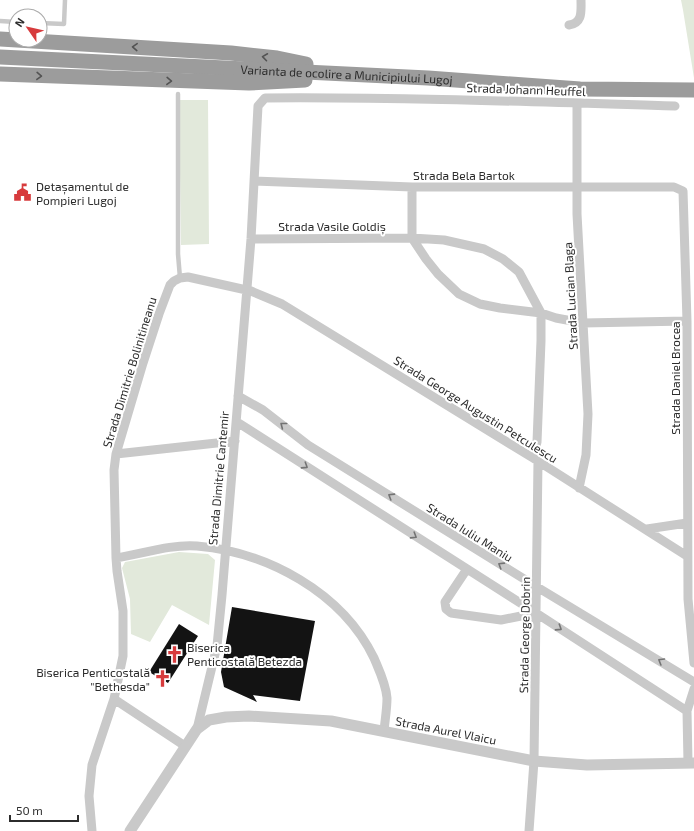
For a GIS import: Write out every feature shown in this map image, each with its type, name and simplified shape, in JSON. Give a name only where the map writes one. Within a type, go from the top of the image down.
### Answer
[{"type":"highway","points":[[0,39],[231,53],[277,58],[304,64],[392,72],[428,78]]},
{"type":"highway","name":"Varianta de ocolire a Municipiului Lugoj","points":[[0,57],[428,78],[580,89],[694,90]]},
{"type":"highway","points":[[0,74],[249,84],[309,80],[390,81],[428,78]]},
{"type":"street","points":[[569,24],[576,23],[579,20],[581,0]]},
{"type":"street","name":"Strada Johann Heuffel","points":[[258,106],[265,98],[408,98],[675,106]]},
{"type":"street","name":"Strada Lucian Blaga","points":[[577,103],[577,186],[588,414],[586,455],[580,488]]},
{"type":"street","name":"Strada Dimitrie Cantemir","points":[[130,831],[197,729],[217,646],[237,422],[251,239],[258,106]]},
{"type":"street","name":"Strada Bela Bartok","points":[[254,181],[412,187],[674,186]]},
{"type":"street","name":"Strada Daniel Brocea","points":[[674,186],[682,191],[690,316],[687,556],[691,575],[688,598],[694,663]]},
{"type":"street","points":[[412,187],[412,238],[438,274],[459,294],[480,304],[541,313],[556,318],[583,323],[690,316]]},
{"type":"street","name":"Strada Vasile Goldiș","points":[[251,239],[412,238],[444,240],[484,249],[503,259],[519,272],[541,313],[536,459]]},
{"type":"street","points":[[180,278],[188,277],[247,290]]},
{"type":"street","name":"Strada Dimitrie Bolinitineanu","points":[[92,831],[89,796],[92,765],[114,700],[123,656],[123,611],[116,572],[114,470],[116,454],[159,314],[170,285],[180,278]]},
{"type":"street","name":"Strada George Augustin Petculescu","points":[[247,290],[282,304],[536,459],[687,556]]},
{"type":"street","name":"Strada Iuliu Maniu","points":[[238,396],[264,410],[308,445],[536,587],[694,682]]},
{"type":"street","points":[[237,422],[687,711]]},
{"type":"street","points":[[116,454],[235,441]]},
{"type":"street","name":"Strada George Dobrin","points":[[529,831],[534,761],[536,459]]},
{"type":"street","points":[[646,529],[687,523]]},
{"type":"street","points":[[116,558],[177,546],[197,546],[225,550],[250,556],[278,568],[311,587],[334,606],[355,627],[369,648],[380,671],[387,697],[384,731]]},
{"type":"street","points":[[467,569],[445,602],[446,609],[451,613],[501,620],[536,613]]},
{"type":"street","points":[[691,763],[687,711],[694,689]]},
{"type":"street","points":[[114,700],[185,746]]},
{"type":"street","name":"Strada Aurel Vlaicu","points":[[197,729],[209,720],[226,717],[249,716],[332,721],[534,761],[587,765],[691,763]]},
{"type":"lane","points":[[48,23],[64,24],[65,0]]},
{"type":"lane","points":[[178,94],[178,254],[180,278]]},
{"type":"shaded area","points":[[681,0],[694,0],[694,78],[683,10]]},
{"type":"shaded area","points":[[179,100],[208,100],[209,244],[181,245]]},
{"type":"shaded area","points":[[179,552],[208,554],[215,560],[209,625],[172,605],[150,642],[131,634],[130,599],[122,568],[125,562]]},
{"type":"building","points":[[232,607],[315,621],[300,701],[253,695],[257,702],[224,687],[221,672]]},
{"type":"building","name":"Biserica Penticostală Betezda","points":[[179,624],[198,636],[168,683],[149,672]]},
{"type":"place","name":"Detașamentul de Pompieri Lugoj","points":[[23,193]]},
{"type":"place","name":"Biserica Penticostală Betezda","points":[[174,654]]},
{"type":"place","name":"Biserica Penticostală \"Bethesda\"","points":[[163,679]]}]
